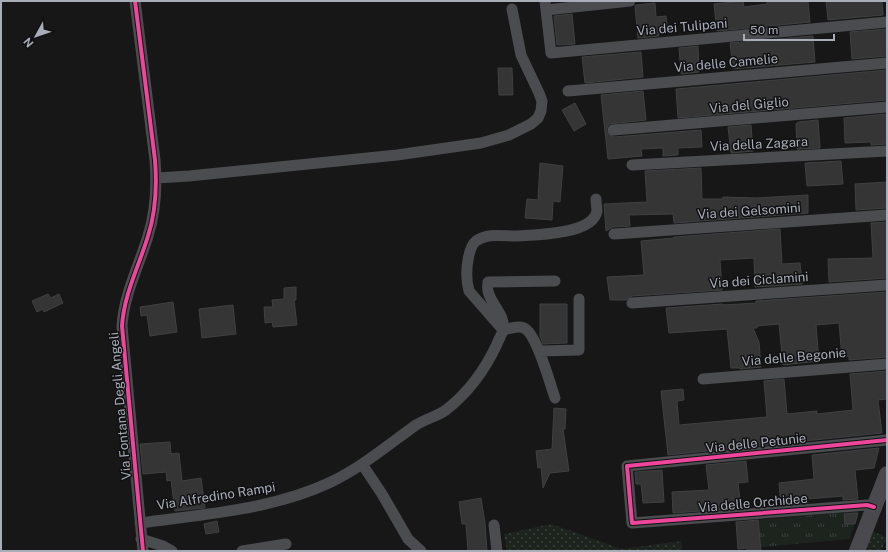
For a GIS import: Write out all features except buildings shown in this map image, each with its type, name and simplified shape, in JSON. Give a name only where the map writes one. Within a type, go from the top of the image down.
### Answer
[{"type":"main road","points":[[857,551],[880,499],[887,474]]},
{"type":"street","name":"Via Fontana Degli Angeli","points":[[134,1],[155,160],[156,178],[154,212],[148,235],[127,295],[123,321],[143,551]]},
{"type":"street","points":[[546,5],[630,1]]},
{"type":"street","name":"Via dei Tulipani","points":[[546,5],[551,53],[887,22]]},
{"type":"street","points":[[156,178],[397,155],[481,143],[509,136],[531,124],[538,118],[541,111],[542,101],[521,55],[512,9]]},
{"type":"street","name":"Via delle Camelie","points":[[568,91],[887,63]]},
{"type":"street","name":"Via del Giglio","points":[[613,130],[887,107]]},
{"type":"street","name":"Via della Zagara","points":[[632,166],[887,151]]},
{"type":"street","points":[[503,330],[469,291],[466,283],[469,255],[474,243],[483,237],[543,235],[582,227],[591,221],[597,212],[596,199]]},
{"type":"street","name":"Via dei Gelsomini","points":[[614,234],[887,215]]},
{"type":"street","points":[[503,330],[503,321],[488,291],[488,282],[555,281]]},
{"type":"street","name":"Via dei Ciclamini","points":[[632,303],[887,285]]},
{"type":"street","points":[[539,351],[579,350],[579,299]]},
{"type":"street","points":[[503,330],[519,326],[524,328],[530,334],[539,351],[555,398]]},
{"type":"street","name":"Via Alfredino Rampi","points":[[140,523],[232,511],[274,502],[313,490],[331,482],[362,464],[418,424],[434,418],[462,396],[480,375],[491,357],[503,330]]},
{"type":"street","name":"Via delle Begonie","points":[[703,379],[887,364]]},
{"type":"street","name":"Via delle Petunie","points":[[632,523],[627,466],[887,440]]},
{"type":"street","points":[[362,464],[382,494],[408,539],[421,551]]},
{"type":"street","name":"Via delle Orchidee","points":[[632,523],[867,505],[880,499]]},
{"type":"street","points":[[494,525],[497,551]]},
{"type":"street","points":[[141,539],[163,546],[172,551]]},
{"type":"street","points":[[242,551],[286,544]]},
{"type":"green space","points":[[858,511],[850,539],[761,547],[758,520]]},
{"type":"green space","points":[[551,524],[622,549],[681,541],[682,551],[507,551],[504,534]]},
{"type":"green space","points":[[871,530],[887,538],[881,551],[865,551]]},
{"type":"cycle path","points":[[135,1],[155,160],[156,179],[151,227],[129,291],[123,314],[122,326],[143,551]]},
{"type":"cycle path","points":[[874,507],[867,505],[632,523],[627,466],[887,440]]}]
